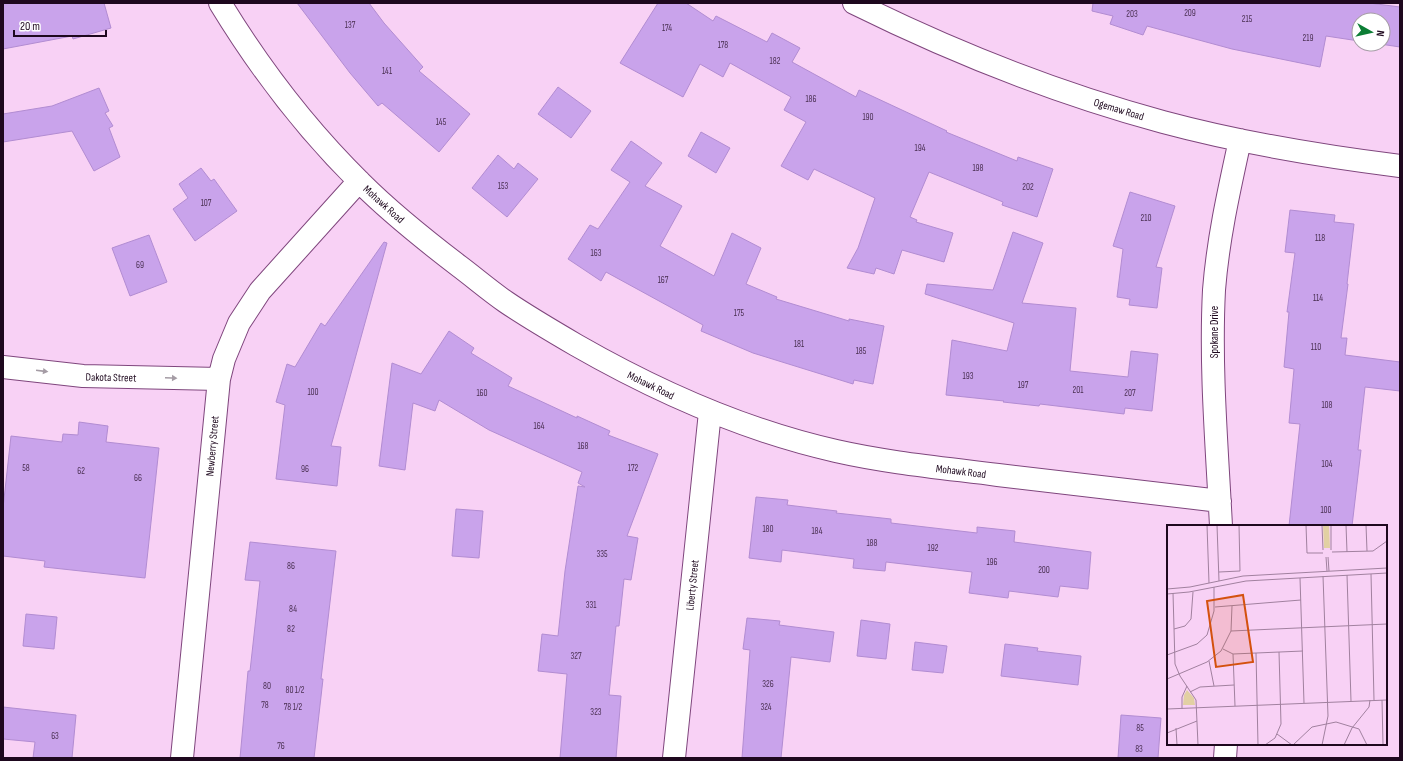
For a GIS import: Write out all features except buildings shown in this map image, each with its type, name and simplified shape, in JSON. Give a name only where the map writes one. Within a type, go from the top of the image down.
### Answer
[{"type":"street","name":"Mohawk Road","points":[[220,3],[257,59],[285,97],[359,182],[433,246],[506,302],[605,361],[674,396],[710,412],[780,436],[863,457],[933,467],[1220,501]]},
{"type":"street","name":"Ogemaw Road","points":[[854,3],[952,49],[1045,85],[1163,122],[1240,140],[1340,158],[1400,166]]},
{"type":"street","name":"Spokane Drive","points":[[1221,525],[1214,377],[1214,289],[1224,215],[1240,140]]},
{"type":"street","name":"Newberry Street","points":[[182,758],[218,379],[224,359],[239,324],[260,291],[359,182]]},
{"type":"street","name":"Dakota Street","points":[[3,367],[83,376],[218,379]]},
{"type":"street","name":"Liberty Street","points":[[674,758],[710,412]]},
{"type":"street","points":[[1225,758],[1226,745]]}]
